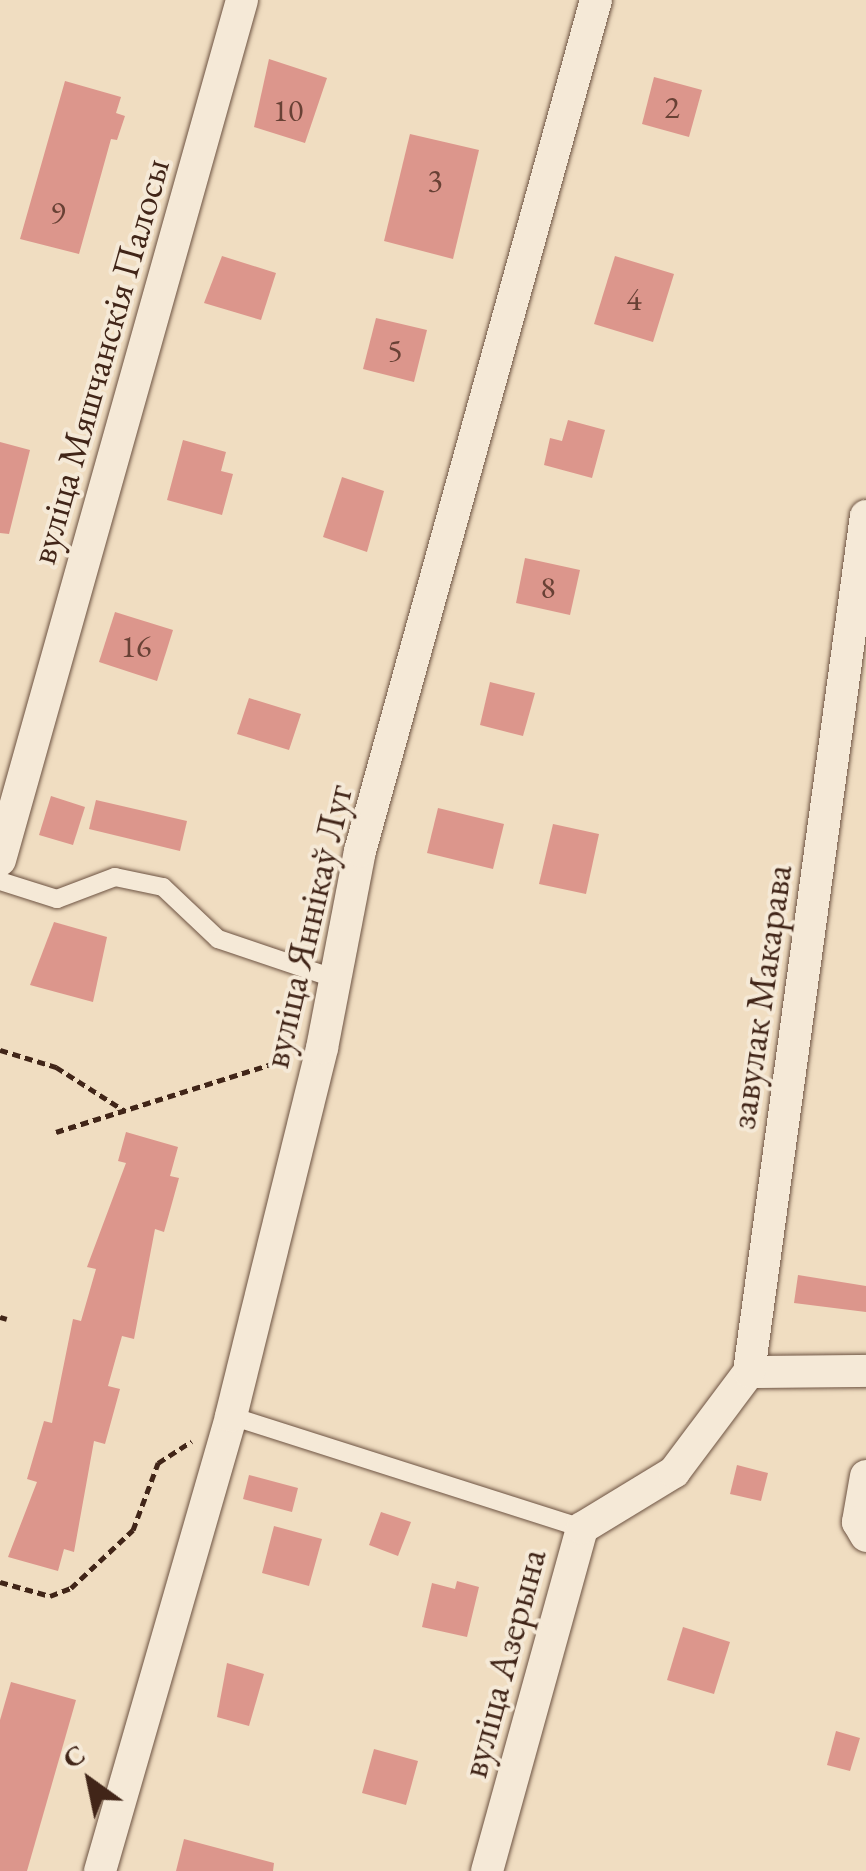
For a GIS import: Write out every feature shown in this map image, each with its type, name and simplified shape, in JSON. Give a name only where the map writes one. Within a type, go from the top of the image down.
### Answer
[{"type":"street","name":"вуліца Мяшчанскія Палосы","points":[[0,860],[242,0]]},
{"type":"street","name":"вуліца Яннікаў Луг","points":[[100,1871],[230,1416],[322,1048],[360,851],[596,0]]},
{"type":"street","name":"завулак Макарава","points":[[748,1372],[866,516]]},
{"type":"street","points":[[748,1372],[866,1370]]},
{"type":"street","name":"вуліца Азерына","points":[[487,1871],[582,1528],[674,1472],[748,1372]]},
{"type":"street","points":[[866,1476],[858,1522],[866,1536]]},
{"type":"lane","points":[[0,881],[56,899],[115,877],[163,888],[218,939],[336,979]]},
{"type":"lane","points":[[230,1416],[582,1528]]},
{"type":"path","points":[[56,1132],[322,1048]]},
{"type":"path","points":[[0,1050],[56,1067],[125,1111]]},
{"type":"path","points":[[0,1582],[50,1596],[71,1588],[133,1530],[158,1463],[230,1416]]},
{"type":"building","points":[[269,59],[327,78],[305,143],[254,127]]},
{"type":"building","points":[[654,77],[702,90],[689,137],[642,124]]},
{"type":"building","points":[[65,81],[121,97],[116,113],[125,116],[117,140],[111,139],[79,254],[20,239]]},
{"type":"building","points":[[410,134],[479,150],[453,259],[384,241]]},
{"type":"building","points":[[222,256],[276,273],[261,320],[204,303]]},
{"type":"building","points":[[615,256],[674,274],[653,342],[594,324]]},
{"type":"building","points":[[376,318],[427,330],[414,382],[363,369]]},
{"type":"building","points":[[568,420],[605,430],[592,478],[544,465],[550,438],[562,441]]},
{"type":"building","points":[[183,440],[226,452],[221,471],[233,474],[222,515],[167,500]]},
{"type":"building","points":[[0,442],[30,450],[9,534],[0,533]]},
{"type":"building","points":[[342,477],[384,491],[367,552],[323,537]]},
{"type":"building","points":[[525,558],[580,570],[570,615],[516,603]]},
{"type":"building","points":[[115,612],[173,630],[157,681],[99,662]]},
{"type":"building","points":[[490,682],[535,693],[523,736],[480,725]]},
{"type":"building","points":[[249,698],[301,714],[289,750],[237,734]]},
{"type":"building","points":[[51,796],[85,807],[73,845],[39,835]]},
{"type":"building","points":[[96,800],[187,821],[180,851],[89,829]]},
{"type":"building","points":[[438,808],[504,824],[493,869],[427,853]]},
{"type":"building","points":[[553,824],[599,834],[586,894],[539,884]]},
{"type":"building","points":[[54,922],[107,937],[93,1002],[30,985]]},
{"type":"building","points":[[126,1132],[178,1147],[170,1176],[179,1178],[164,1232],[155,1229],[134,1339],[122,1336],[108,1386],[120,1389],[105,1444],[94,1441],[74,1552],[64,1549],[58,1571],[8,1557],[37,1482],[27,1479],[44,1421],[52,1423],[73,1319],[81,1321],[96,1269],[87,1267],[126,1163],[118,1161]]},
{"type":"building","points":[[798,1275],[866,1286],[866,1312],[794,1303]]},
{"type":"building","points":[[737,1465],[768,1473],[761,1501],[730,1494]]},
{"type":"building","points":[[249,1475],[298,1488],[292,1512],[243,1499]]},
{"type":"building","points":[[381,1512],[411,1522],[398,1556],[369,1545]]},
{"type":"building","points":[[274,1526],[322,1539],[309,1586],[262,1573]]},
{"type":"building","points":[[457,1581],[479,1587],[467,1637],[422,1627],[432,1583],[455,1589]]},
{"type":"building","points":[[683,1627],[730,1642],[714,1694],[667,1680]]},
{"type":"building","points":[[227,1663],[264,1674],[249,1726],[217,1717]]},
{"type":"building","points":[[11,1682],[76,1700],[27,1871],[0,1871],[0,1720]]},
{"type":"building","points":[[836,1731],[860,1738],[850,1771],[827,1765]]},
{"type":"building","points":[[374,1749],[418,1761],[406,1805],[362,1793]]},
{"type":"building","points":[[184,1839],[274,1863],[273,1871],[176,1871]]}]
